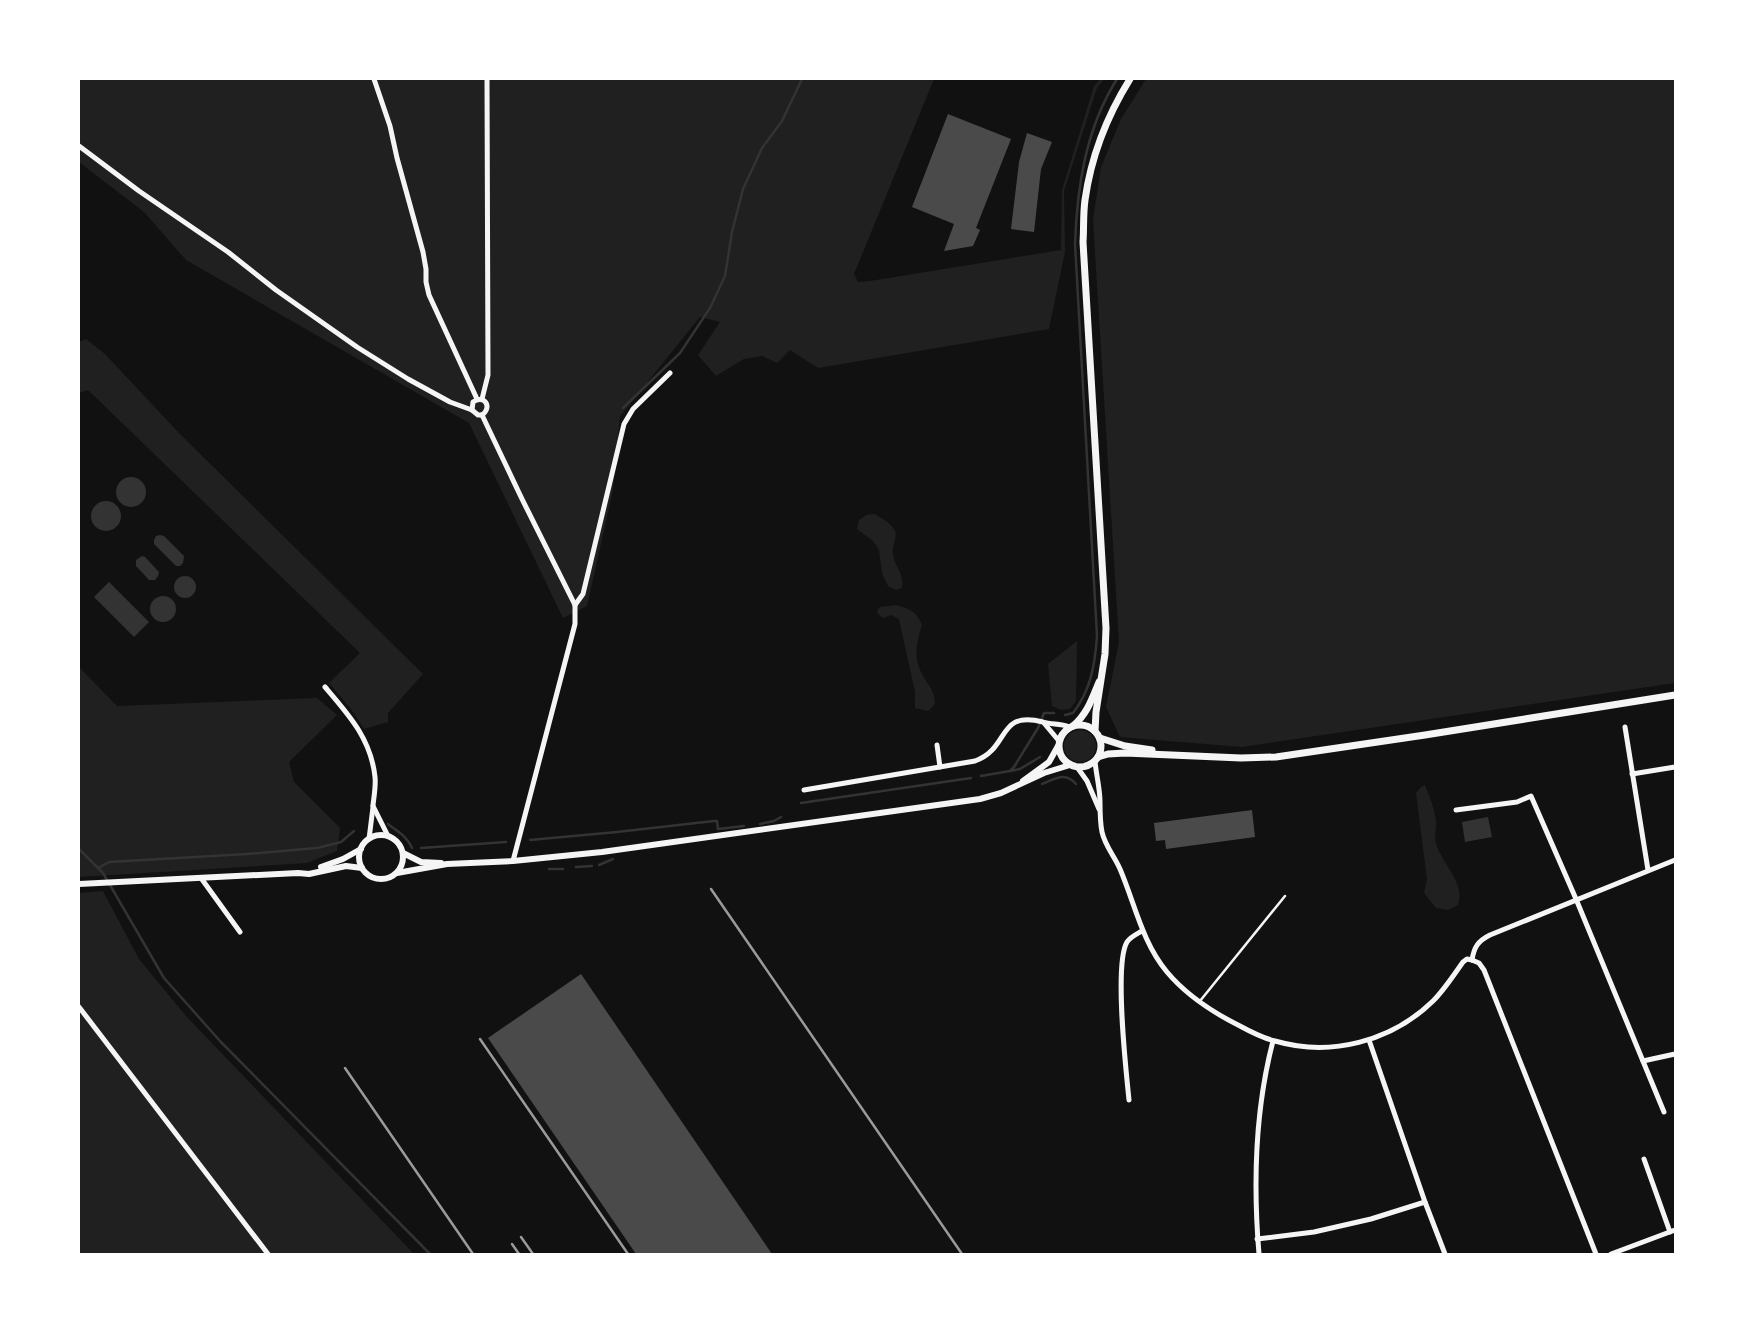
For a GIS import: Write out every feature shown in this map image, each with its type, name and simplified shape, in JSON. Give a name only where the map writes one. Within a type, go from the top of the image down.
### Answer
[{"type":"main road","points":[[1095,731],[1106,628],[1084,252],[1084,210],[1091,168],[1104,130],[1130,79]]},
{"type":"main road","points":[[1103,670],[1090,705],[1082,718],[1063,733],[1058,744],[1063,759],[1074,766],[1087,766],[1097,759],[1118,754],[1241,758],[1276,757],[1675,695]]},
{"type":"main road","points":[[1071,726],[1085,725],[1095,731],[1100,738],[1101,748],[1097,759]]},
{"type":"main road","points":[[1100,738],[1125,746],[1187,755]]},
{"type":"street","points":[[374,79],[390,126],[423,252],[429,295],[480,399],[486,402],[488,407],[482,415]]},
{"type":"street","points":[[472,410],[472,406],[480,399],[488,375],[487,79]]},
{"type":"street","points":[[79,146],[139,191],[228,252],[276,290],[357,348],[450,402],[482,415],[575,605],[575,624],[513,861]]},
{"type":"street","points":[[575,605],[583,594],[624,424],[633,409],[670,373]]},
{"type":"street","points":[[325,687],[356,724],[366,741],[376,779],[373,805]]},
{"type":"street","points":[[804,790],[974,761],[988,755],[999,742],[1007,728],[1017,720],[1034,719],[1044,723],[1071,726]]},
{"type":"street","points":[[1018,785],[1049,762],[1058,744],[1044,723]]},
{"type":"street","points":[[1625,727],[1648,870]]},
{"type":"street","points":[[937,745],[940,767]]},
{"type":"street","points":[[1097,759],[1096,774],[1102,834],[1118,863],[1131,895],[1142,932],[1152,951],[1167,972],[1186,992],[1232,1022],[1273,1041],[1294,1046],[1320,1048],[1369,1040],[1393,1030],[1420,1012],[1438,995],[1467,959],[1480,963],[1596,1254]]},
{"type":"street","points":[[403,853],[421,862],[447,864],[513,861],[670,843],[980,799],[1001,793],[1044,773],[1074,766],[1087,780],[1094,801],[1099,809]]},
{"type":"street","points":[[1632,774],[1675,767]]},
{"type":"street","points":[[1456,810],[1517,802],[1531,796],[1576,899],[1664,1112]]},
{"type":"street","points":[[369,839],[373,806],[388,836],[399,844],[403,853],[402,866],[397,873]]},
{"type":"street","points":[[388,836],[380,835],[369,839],[361,849],[359,857],[362,868],[370,876],[377,879],[386,879],[397,873],[447,864]]},
{"type":"street","points":[[298,873],[334,862],[361,849]]},
{"type":"street","points":[[1472,960],[1474,949],[1480,939],[1675,860]]},
{"type":"street","points":[[79,884],[309,874],[346,866],[362,868]]},
{"type":"street","points":[[202,878],[240,932]]},
{"type":"street","points":[[1130,1100],[1125,1053],[1121,983],[1122,966],[1124,948],[1128,940],[1142,932]]},
{"type":"street","points":[[79,1008],[268,1254]]},
{"type":"street","points":[[1369,1040],[1445,1254]]},
{"type":"street","points":[[1258,1254],[1255,1162],[1260,1109],[1273,1041]]},
{"type":"street","points":[[1643,1061],[1675,1054]]},
{"type":"street","points":[[1611,1254],[1673,1231],[1644,1158]]},
{"type":"street","points":[[1257,1239],[1314,1232],[1372,1219],[1425,1202]]},
{"type":"lane","points":[[1199,1002],[1285,896]]},
{"type":"shaded area","points":[[79,79],[934,79],[854,274],[858,282],[1061,250],[1062,190],[1094,86],[1100,79],[1104,79],[1097,88],[1064,191],[1065,252],[1049,329],[818,368],[790,350],[777,363],[762,356],[744,359],[716,376],[698,355],[720,322],[700,317],[620,416],[613,490],[587,606],[563,618],[469,423],[186,260],[144,212],[79,162]]},
{"type":"shaded area","points":[[1146,79],[1675,79],[1675,683],[1242,747],[1120,737],[1106,707],[1119,642],[1093,220],[1101,167],[1121,119]]},
{"type":"shaded area","points":[[86,339],[105,354],[179,433],[423,674],[388,713],[388,722],[364,729],[351,709],[329,683],[360,653],[88,390],[79,393],[79,342]]},
{"type":"shaded area","points":[[131,477],[142,481],[146,492],[142,503],[131,507],[120,503],[116,492],[120,481]]},
{"type":"shaded area","points":[[106,501],[117,505],[121,516],[117,527],[106,531],[95,527],[91,516],[95,505]]},
{"type":"shaded area","points":[[874,514],[889,523],[895,531],[896,537],[893,554],[901,574],[902,583],[902,588],[896,590],[888,586],[882,573],[879,550],[873,541],[857,529],[859,520],[866,515]]},
{"type":"shaded area","points":[[156,536],[164,536],[184,556],[183,563],[180,566],[176,566],[154,544]]},
{"type":"shaded area","points":[[142,556],[159,572],[155,580],[149,580],[136,566],[136,560]]},
{"type":"shaded area","points":[[185,576],[193,579],[196,587],[193,595],[185,598],[177,595],[174,587],[177,579]]},
{"type":"shaded area","points":[[109,582],[149,622],[134,637],[94,597]]},
{"type":"shaded area","points":[[163,596],[172,600],[176,609],[172,618],[163,622],[154,618],[150,609],[154,600]]},
{"type":"shaded area","points":[[896,605],[912,611],[922,625],[916,654],[923,676],[935,699],[935,704],[928,711],[915,708],[915,692],[899,619],[891,615],[883,618],[878,614],[877,610],[880,607]]},
{"type":"shaded area","points":[[1077,641],[1076,701],[1070,709],[1061,710],[1052,706],[1048,664]]},
{"type":"shaded area","points":[[79,667],[117,706],[317,698],[337,715],[289,762],[294,782],[340,828],[337,851],[307,863],[79,877]]},
{"type":"shaded area","points":[[1080,730],[1086,731],[1091,735],[1095,740],[1095,752],[1091,757],[1086,761],[1080,762],[1074,761],[1069,757],[1065,752],[1064,746],[1065,740],[1069,735],[1074,731]]},
{"type":"shaded area","points":[[1425,785],[1435,814],[1436,845],[1454,876],[1459,890],[1458,905],[1448,910],[1436,908],[1424,893],[1427,879],[1416,793]]},
{"type":"shaded area","points":[[1488,817],[1492,837],[1465,842],[1462,822]]},
{"type":"shaded area","points":[[103,891],[139,959],[186,1016],[414,1254],[79,1254],[79,893]]},
{"type":"building","points":[[948,114],[1011,139],[976,228],[980,230],[973,246],[944,251],[954,224],[912,207]]},
{"type":"building","points":[[1027,133],[1052,142],[1041,169],[1034,232],[1011,229],[1019,162]]},
{"type":"building","points":[[1252,810],[1255,837],[1166,849],[1165,840],[1156,841],[1154,823]]},
{"type":"building","points":[[581,974],[772,1254],[636,1254],[488,1038]]},
{"type":"waterway","points":[[623,408],[680,353],[710,308],[725,276],[732,232],[743,189],[762,148],[782,121],[802,79]]},
{"type":"waterway","points":[[1065,715],[1073,713],[1088,686],[1095,657],[1097,636],[1075,244],[1076,222],[1081,179],[1091,137],[1106,98],[1117,79]]},
{"type":"waterway","points":[[981,776],[1010,771],[1038,728],[1044,713],[1054,713]]},
{"type":"waterway","points":[[1010,771],[1020,769],[1040,757]]},
{"type":"waterway","points":[[1042,784],[1060,777],[1068,778],[1076,784]]},
{"type":"waterway","points":[[801,803],[971,778]]},
{"type":"waterway","points":[[760,824],[774,821],[781,817]]},
{"type":"waterway","points":[[530,840],[714,821],[717,821],[718,829],[744,826]]},
{"type":"waterway","points":[[388,824],[405,837],[412,848]]},
{"type":"waterway","points":[[98,868],[109,862],[317,848],[341,842],[354,831]]},
{"type":"waterway","points":[[421,848],[506,842]]},
{"type":"waterway","points":[[79,849],[103,873],[164,978],[220,1041],[430,1254]]},
{"type":"waterway","points":[[599,865],[613,859]]},
{"type":"waterway","points":[[576,867],[592,866]]},
{"type":"waterway","points":[[549,869],[563,869]]},
{"type":"railway","points":[[711,889],[962,1254]]},
{"type":"railway","points":[[480,1039],[628,1254]]},
{"type":"railway","points":[[345,1068],[473,1254]]},
{"type":"railway","points":[[521,1237],[533,1254]]},
{"type":"railway","points":[[512,1244],[519,1254]]}]
